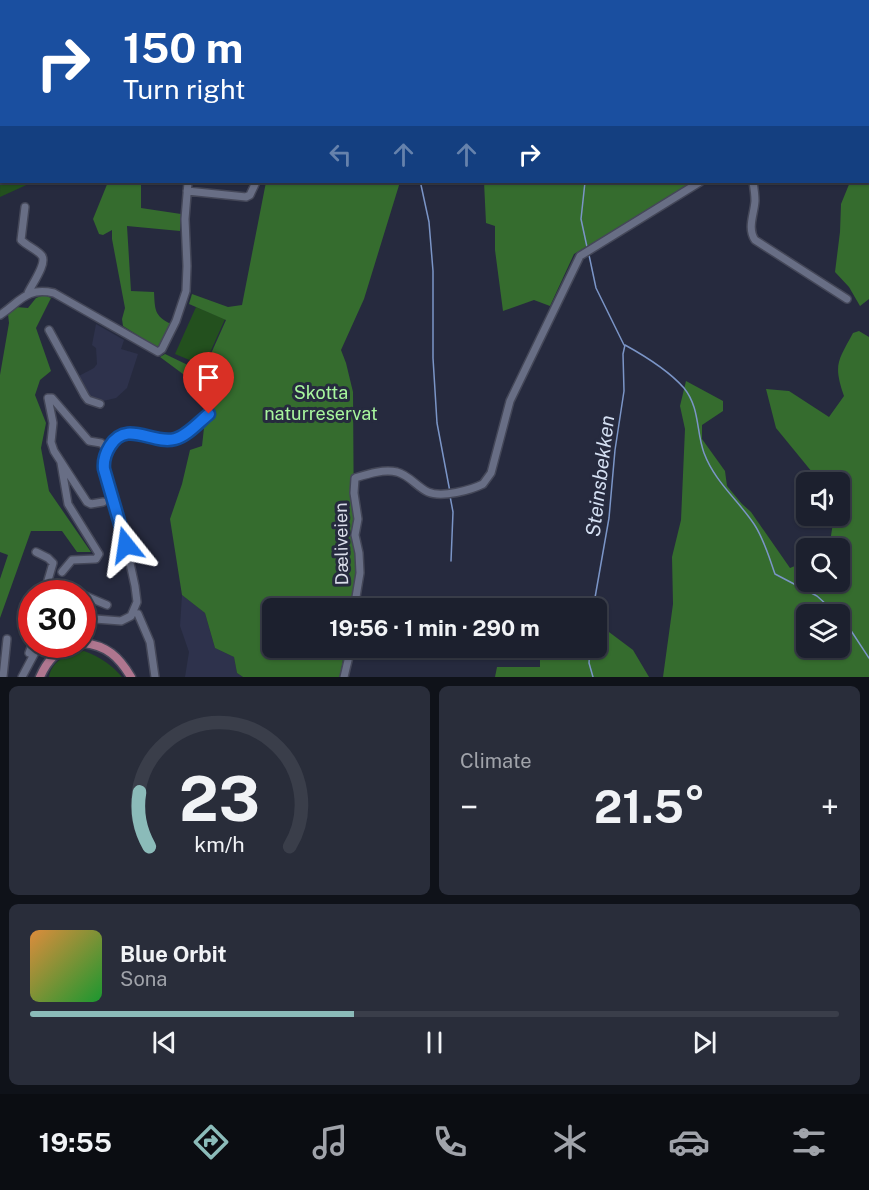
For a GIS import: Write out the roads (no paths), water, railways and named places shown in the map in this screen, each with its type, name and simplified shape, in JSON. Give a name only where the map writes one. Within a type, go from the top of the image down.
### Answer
[{"type":"main road","points":[[96,646],[111,652],[131,677]]},
{"type":"main road","points":[[40,677],[52,658]]},
{"type":"street","points":[[28,293],[47,292],[62,297],[158,352],[176,321],[186,291],[188,183]]},
{"type":"street","points":[[187,191],[246,197],[250,195],[256,183]]},
{"type":"street","name":"Dæliveien","points":[[356,598],[360,573],[355,535],[358,519],[354,493],[355,478],[386,471],[395,472],[428,492],[441,494],[483,484],[491,473],[510,401],[580,256],[698,183]]},
{"type":"street","points":[[753,183],[755,202],[751,227],[755,240],[847,299]]},
{"type":"street","points":[[0,315],[28,293],[42,265],[43,258],[40,254],[21,240],[25,207]]},
{"type":"street","points":[[49,330],[85,396],[88,400],[100,404]]},
{"type":"street","points":[[102,502],[91,504],[87,502],[52,447],[53,423],[48,401],[52,398],[89,441],[101,443],[108,450]]},
{"type":"street","points":[[96,619],[121,621],[131,616],[137,602],[126,545],[104,469],[105,456],[114,439],[126,433],[172,440],[180,437],[209,414]]},
{"type":"street","points":[[60,459],[68,504],[99,554],[96,559],[92,560],[72,560],[62,572]]},
{"type":"street","points":[[36,552],[53,563],[48,580]]},
{"type":"street","points":[[96,600],[107,605]]},
{"type":"street","points":[[138,615],[150,642],[155,677]]},
{"type":"street","points":[[3,677],[7,639]]},
{"type":"street","points":[[22,677],[32,658]]},
{"type":"street","points":[[344,677],[349,658]]},
{"type":"waterway","points":[[422,183],[429,222],[433,271],[433,358],[437,423],[450,492]]},
{"type":"waterway","points":[[585,183],[581,219],[587,247]]},
{"type":"waterway","points":[[589,255],[596,288],[624,345]]},
{"type":"waterway","points":[[625,345],[664,369],[684,388],[693,404],[704,453],[720,482],[758,530],[775,574],[817,596],[826,604]]},
{"type":"waterway","name":"Steinsbekken","points":[[595,598],[609,518],[615,450],[624,391],[623,354],[625,345]]},
{"type":"waterway","points":[[450,496],[453,512],[451,561]]},
{"type":"waterway","points":[[850,629],[869,658]]},
{"type":"waterway","name":"Steinsbekken","points":[[589,658],[593,677]]},
{"type":"park label","name":"Skotta naturreservat","points":[[321,402]]}]
